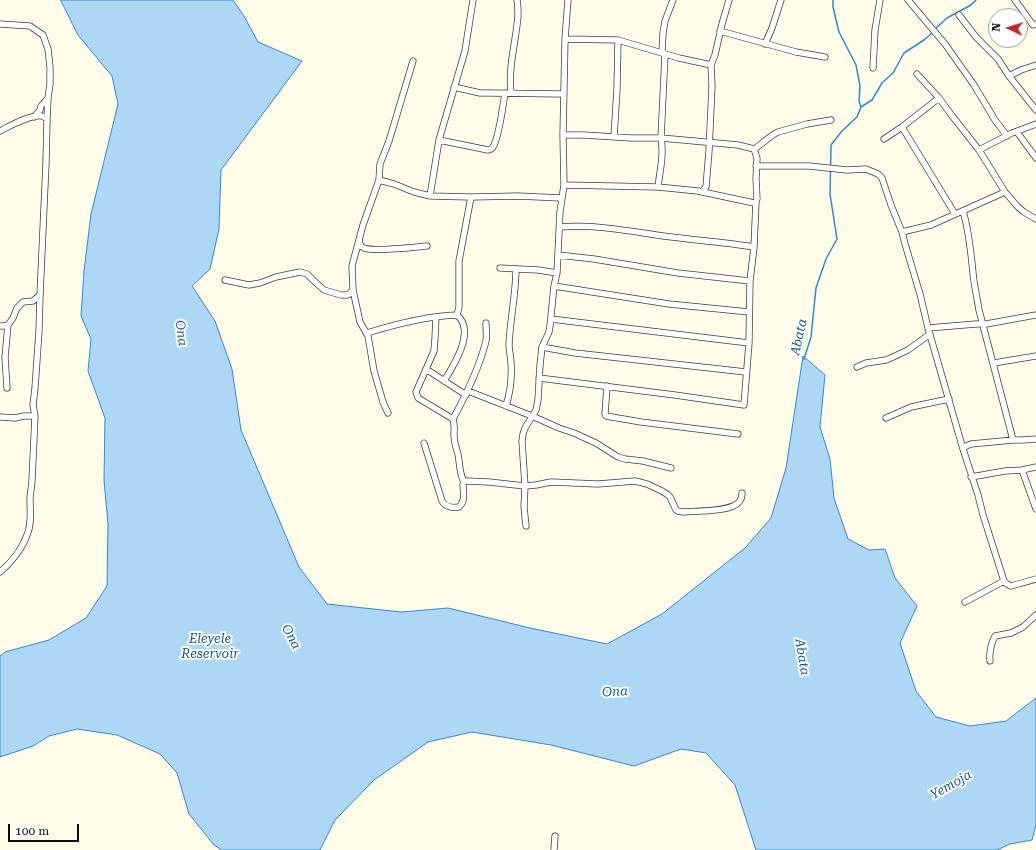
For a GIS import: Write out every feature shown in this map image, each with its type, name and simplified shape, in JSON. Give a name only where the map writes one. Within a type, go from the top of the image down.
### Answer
[{"type":"street","points":[[430,196],[440,140],[465,51],[474,0]]},
{"type":"street","points":[[440,140],[488,150],[493,147],[508,93],[518,15],[517,0]]},
{"type":"street","points":[[526,526],[522,453],[523,434],[536,410],[542,346],[548,332],[551,319],[554,286],[557,273],[561,198],[564,185],[563,135],[565,39],[568,0]]},
{"type":"street","points":[[658,187],[662,160],[663,33],[665,21],[673,0]]},
{"type":"street","points":[[702,192],[706,188],[712,86],[711,65],[729,0]]},
{"type":"street","points":[[765,44],[772,28],[780,0]]},
{"type":"street","points":[[873,68],[875,30],[880,0]]},
{"type":"street","points":[[908,0],[931,27],[935,34],[945,44],[964,70],[995,120],[1007,136]]},
{"type":"street","points":[[1015,0],[1033,25],[1036,24]]},
{"type":"street","points":[[959,15],[976,37],[998,59],[1009,76],[1036,110]]},
{"type":"street","points":[[0,24],[30,26],[43,35],[48,49],[50,67],[39,330],[33,405],[35,416],[29,529],[19,550],[6,567],[0,572]]},
{"type":"street","points":[[720,31],[796,52],[825,57]]},
{"type":"street","points":[[565,39],[618,40],[711,65]]},
{"type":"street","points":[[614,137],[618,40]]},
{"type":"street","points":[[388,413],[383,402],[374,371],[367,333],[360,322],[353,290],[352,266],[363,225],[379,180],[380,164],[389,141],[413,61]]},
{"type":"street","points":[[1009,76],[1036,65]]},
{"type":"street","points":[[917,74],[939,98],[979,150],[1005,192],[1018,207],[1036,219]]},
{"type":"street","points":[[454,87],[480,93],[564,94]]},
{"type":"street","points":[[34,117],[48,98]]},
{"type":"street","points":[[884,139],[939,98]]},
{"type":"street","points":[[0,132],[15,124],[34,117],[42,116],[47,119]]},
{"type":"street","points":[[563,135],[661,138],[741,145],[754,149],[778,132],[807,124],[831,120]]},
{"type":"street","points":[[979,150],[1036,124]]},
{"type":"street","points":[[902,127],[955,214]]},
{"type":"street","points":[[1017,132],[1036,158]]},
{"type":"street","points":[[539,378],[744,405],[749,343],[750,281],[757,199],[757,158],[754,149]]},
{"type":"street","points":[[756,166],[810,166],[847,170],[866,169],[871,170],[882,178],[902,232],[948,399],[1004,581],[1011,586],[1036,579]]},
{"type":"street","points":[[379,180],[430,196],[518,196],[561,198]]},
{"type":"street","points":[[564,185],[658,187],[702,192],[754,203],[756,202]]},
{"type":"street","points":[[902,232],[931,225],[1005,192]]},
{"type":"street","points":[[457,315],[459,307],[459,262],[471,197]]},
{"type":"street","points":[[963,211],[966,219],[976,290],[983,324],[1013,440]]},
{"type":"street","points":[[560,227],[598,227],[754,247]]},
{"type":"street","points":[[359,240],[364,249],[373,250],[427,246]]},
{"type":"street","points":[[558,255],[594,259],[678,273],[750,281]]},
{"type":"street","points":[[500,268],[538,270],[557,273]]},
{"type":"street","points":[[506,406],[511,377],[509,345],[512,304],[516,288],[516,269]]},
{"type":"street","points":[[225,280],[254,284],[276,277],[300,272],[307,274],[324,290],[341,295],[348,295],[353,290]]},
{"type":"street","points":[[554,286],[655,302],[749,312]]},
{"type":"street","points":[[7,388],[3,372],[8,325],[17,308],[23,302],[33,301],[40,295]]},
{"type":"street","points":[[367,333],[388,326],[436,317],[457,315]]},
{"type":"street","points":[[444,381],[454,366],[464,342],[463,323],[457,315]]},
{"type":"street","points":[[928,328],[983,324],[1036,315]]},
{"type":"street","points":[[424,443],[442,501],[447,506],[457,507],[463,504],[464,482],[461,477],[458,454],[455,445],[455,426],[453,419],[418,398],[416,392],[434,351],[436,317]]},
{"type":"street","points":[[551,319],[749,343]]},
{"type":"street","points":[[453,419],[467,393],[486,341],[486,323]]},
{"type":"street","points":[[0,326],[8,325]]},
{"type":"street","points":[[856,367],[866,363],[886,360],[893,357],[908,350],[930,334]]},
{"type":"street","points":[[542,346],[575,353],[746,372]]},
{"type":"street","points":[[994,363],[1036,356]]},
{"type":"street","points":[[426,369],[444,381],[467,393],[506,406],[574,433],[618,457],[671,468]]},
{"type":"street","points":[[607,386],[606,416],[641,422],[738,434]]},
{"type":"street","points":[[886,418],[911,407],[948,399]]},
{"type":"street","points":[[0,417],[15,418],[35,416]]},
{"type":"street","points":[[963,449],[971,444],[1036,439]]},
{"type":"street","points":[[971,477],[1005,471],[1036,468]]},
{"type":"street","points":[[1022,470],[1036,509]]},
{"type":"street","points":[[464,482],[489,482],[525,486],[551,482],[598,484],[635,481],[647,484],[662,491],[670,497],[676,510],[683,512],[733,507],[741,499],[742,493]]},
{"type":"street","points":[[965,602],[1004,581]]},
{"type":"street","points":[[990,661],[990,648],[995,636],[1011,633],[1023,628],[1036,615]]},
{"type":"street","points":[[554,850],[555,836]]},
{"type":"water","name":"Eleyele Reservoir","points":[[61,0],[233,0],[244,16],[258,42],[302,61],[221,170],[219,229],[210,269],[192,286],[215,321],[232,369],[241,430],[299,567],[327,604],[401,612],[448,608],[530,628],[607,644],[662,614],[745,548],[771,518],[786,468],[803,356],[825,375],[820,427],[830,459],[834,498],[848,539],[869,550],[885,549],[895,578],[917,606],[900,643],[916,691],[936,717],[970,726],[1006,721],[1036,698],[1036,825],[1032,840],[1010,844],[997,850],[756,850],[735,785],[706,753],[681,749],[634,766],[551,745],[472,732],[428,742],[374,780],[335,820],[320,850],[222,850],[214,845],[189,814],[177,773],[160,754],[117,735],[77,729],[49,736],[33,746],[0,757],[0,656],[5,652],[49,640],[86,618],[107,586],[108,524],[104,480],[105,418],[88,371],[91,339],[81,316],[84,271],[91,214],[118,104],[112,76],[78,35]]},
{"type":"waterway","name":"Abata","points":[[804,359],[811,337],[816,288],[826,259],[837,239],[830,194],[831,145],[842,131],[857,117],[861,107],[859,101],[860,86],[856,65],[839,32],[833,7],[833,0]]},
{"type":"waterway","points":[[935,29],[947,18],[971,5],[976,0]]},
{"type":"waterway","points":[[861,107],[872,100],[882,83],[893,73],[904,53],[924,40],[933,32]]},
{"type":"water label","name":"Ona","points":[[181,333]]},
{"type":"water label","name":"Ona","points":[[291,637]]},
{"type":"water label","name":"Ona","points":[[615,692]]},
{"type":"water label","name":"Yemoja","points":[[951,785]]}]
